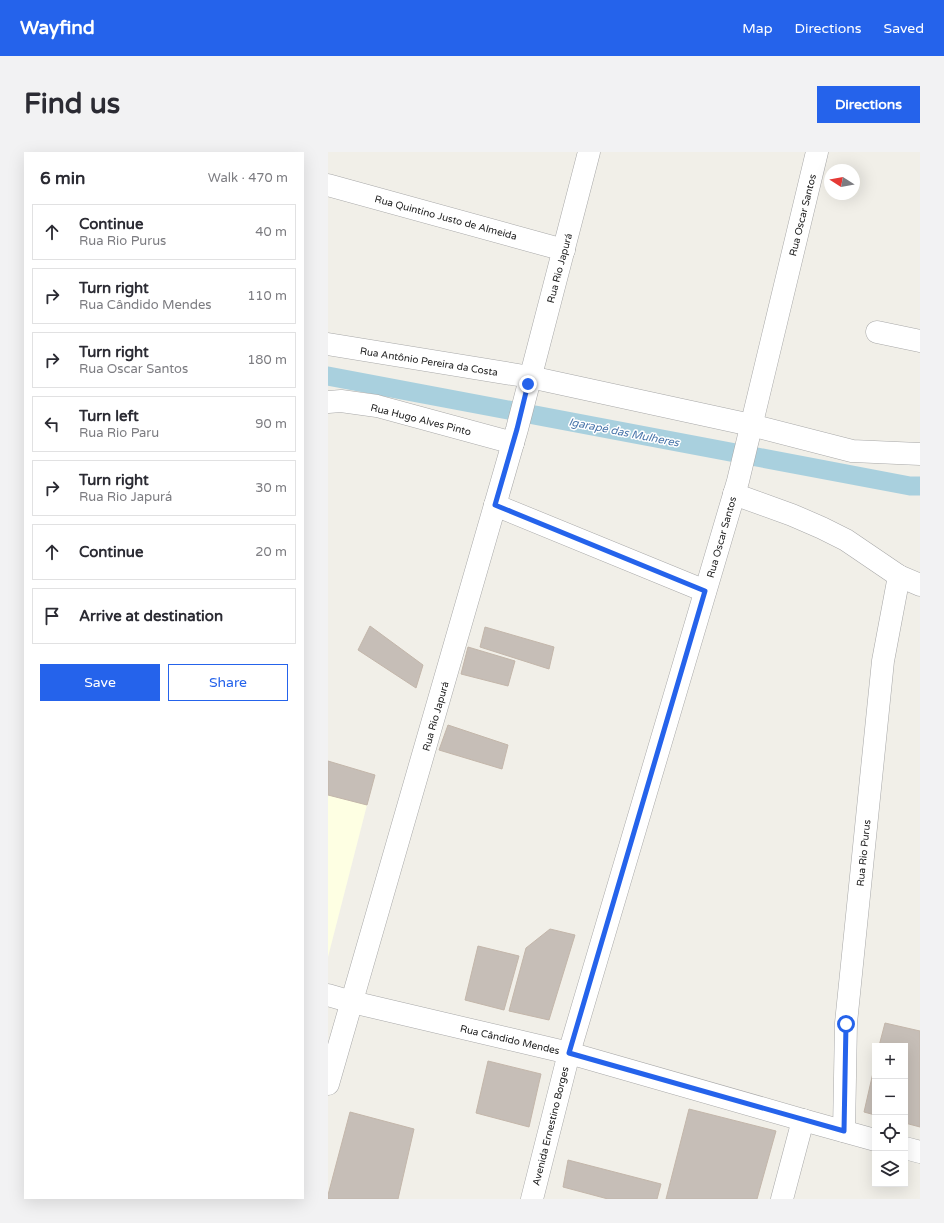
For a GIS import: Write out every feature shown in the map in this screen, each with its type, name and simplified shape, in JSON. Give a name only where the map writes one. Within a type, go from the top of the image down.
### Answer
[{"type":"street","name":"Rua Rio Japurá","points":[[328,1084],[515,436],[589,152]]},
{"type":"street","name":"Rua Oscar Santos","points":[[569,1053],[736,487],[817,152]]},
{"type":"street","name":"Rua Quintino Justo de Almeida","points":[[328,185],[564,250]]},
{"type":"street","points":[[877,332],[920,341]]},
{"type":"street","name":"Rua Antônio Pereira da Costa","points":[[328,344],[530,381],[749,433],[852,451],[920,454]]},
{"type":"street","name":"Rua Hugo Alves Pinto","points":[[328,402],[377,406],[515,436]]},
{"type":"street","points":[[736,487],[846,540],[899,576],[920,585]]},
{"type":"street","points":[[495,505],[705,591]]},
{"type":"street","name":"Rua Rio Purus","points":[[844,1131],[846,1024],[883,661],[899,576]]},
{"type":"street","name":"Rua Cândido Mendes","points":[[328,995],[569,1053],[872,1139]]},
{"type":"street","name":"Avenida Ernestino Borges","points":[[532,1199],[569,1053]]},
{"type":"street","points":[[782,1199],[803,1120]]},
{"type":"street","points":[[908,1149],[920,1152]]},
{"type":"shaded area","points":[[328,795],[367,805],[328,957]]},
{"type":"building","points":[[370,626],[423,665],[416,688],[358,650]]},
{"type":"building","points":[[485,627],[554,647],[549,669],[480,647]]},
{"type":"building","points":[[468,647],[515,661],[508,686],[461,674]]},
{"type":"building","points":[[448,725],[508,745],[502,769],[439,750]]},
{"type":"building","points":[[328,761],[375,775],[367,805],[328,795]]},
{"type":"building","points":[[550,929],[575,935],[549,1020],[509,1011],[526,948]]},
{"type":"building","points":[[478,946],[519,956],[504,1010],[465,1000]]},
{"type":"building","points":[[885,1023],[920,1031],[920,1127],[908,1124],[908,1043],[880,1043]]},
{"type":"building","points":[[488,1061],[541,1074],[529,1127],[476,1113]]},
{"type":"building","points":[[872,1077],[872,1114],[864,1112]]},
{"type":"building","points":[[689,1109],[776,1131],[757,1199],[666,1199]]},
{"type":"building","points":[[350,1112],[414,1129],[398,1199],[328,1199]]},
{"type":"building","points":[[568,1160],[661,1184],[657,1199],[608,1199],[563,1187]]},
{"type":"waterway","name":"Igarapé das Mulheres","points":[[328,376],[910,486],[920,486]]},
{"type":"route","points":[[528,384],[517,429],[495,505],[705,591],[569,1053],[844,1131],[846,1024]]}]
